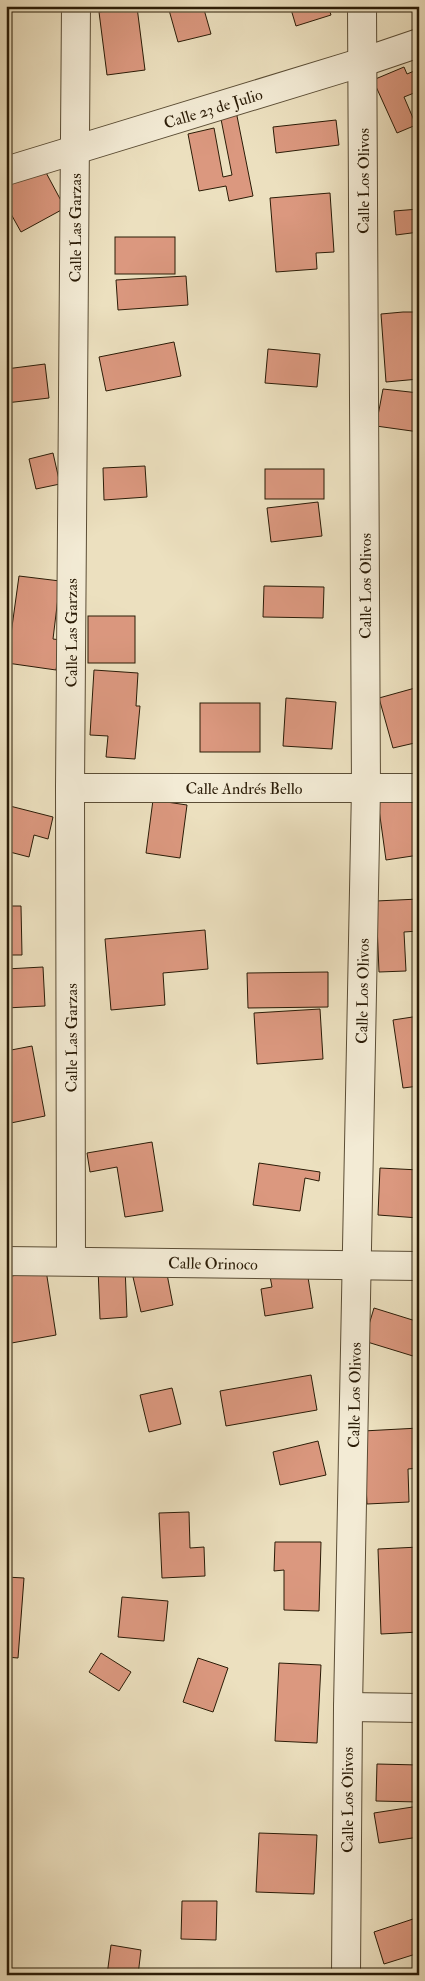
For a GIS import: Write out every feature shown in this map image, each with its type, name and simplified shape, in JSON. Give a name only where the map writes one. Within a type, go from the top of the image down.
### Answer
[{"type":"street","name":"Calle Las Garzas","points":[[71,1261],[70,788],[76,6]]},
{"type":"street","name":"Calle Los Olivos","points":[[346,1975],[348,1707],[366,788],[362,6]]},
{"type":"street","name":"Calle 23 de Julio","points":[[6,171],[363,62],[419,43]]},
{"type":"street","name":"Calle Andrés Bello","points":[[70,788],[419,788]]},
{"type":"street","name":"Calle Orinoco","points":[[6,1261],[419,1266]]},
{"type":"street","points":[[348,1707],[419,1708]]},
{"type":"building","points":[[184,6],[203,6],[211,34],[178,42],[169,10]]},
{"type":"building","points":[[290,6],[328,6],[331,15],[296,26]]},
{"type":"building","points":[[137,7],[145,70],[107,75],[99,12]]},
{"type":"building","points":[[404,67],[407,74],[419,69],[419,91],[404,97],[416,125],[397,133],[373,80]]},
{"type":"building","points":[[235,106],[253,196],[229,201],[226,186],[199,191],[188,134],[214,128],[223,177],[232,175],[219,109]]},
{"type":"building","points":[[336,120],[339,145],[276,153],[273,127]]},
{"type":"building","points":[[43,167],[65,208],[21,232],[6,205],[6,187]]},
{"type":"building","points":[[330,193],[334,252],[316,253],[317,269],[276,272],[270,198]]},
{"type":"building","points":[[419,209],[419,232],[396,235],[394,211]]},
{"type":"building","points":[[115,237],[175,237],[175,274],[115,274]]},
{"type":"building","points":[[186,276],[188,305],[118,310],[116,280]]},
{"type":"building","points":[[419,312],[419,379],[386,382],[381,314]]},
{"type":"building","points":[[174,342],[181,376],[106,391],[99,357]]},
{"type":"building","points":[[268,349],[320,354],[317,387],[265,383]]},
{"type":"building","points":[[45,364],[49,398],[6,403],[6,369]]},
{"type":"building","points":[[383,389],[419,393],[419,432],[376,426]]},
{"type":"building","points":[[53,453],[60,484],[36,489],[29,459]]},
{"type":"building","points":[[145,466],[147,497],[104,500],[103,468]]},
{"type":"building","points":[[265,469],[324,469],[324,499],[265,499]]},
{"type":"building","points":[[318,502],[322,536],[271,542],[267,508]]},
{"type":"building","points":[[19,576],[60,581],[53,639],[61,640],[56,670],[7,663]]},
{"type":"building","points":[[264,586],[324,587],[323,618],[263,617]]},
{"type":"building","points":[[88,616],[135,616],[135,663],[88,663]]},
{"type":"building","points":[[94,670],[138,673],[136,706],[140,706],[135,759],[106,757],[108,736],[90,735]]},
{"type":"building","points":[[415,688],[419,702],[419,742],[393,748],[379,698]]},
{"type":"building","points":[[286,698],[336,702],[332,749],[283,746]]},
{"type":"building","points":[[200,703],[260,703],[260,752],[200,752]]},
{"type":"building","points":[[419,796],[419,855],[386,860],[378,802]]},
{"type":"building","points":[[153,800],[187,805],[180,858],[146,853]]},
{"type":"building","points":[[6,805],[53,817],[48,839],[34,835],[29,857],[6,851]]},
{"type":"building","points":[[419,899],[419,931],[404,932],[406,971],[379,972],[376,901]]},
{"type":"building","points":[[6,906],[21,906],[22,955],[6,955]]},
{"type":"building","points":[[205,930],[208,969],[163,973],[165,1005],[111,1010],[105,939]]},
{"type":"building","points":[[43,967],[45,1006],[6,1008],[6,969]]},
{"type":"building","points":[[328,972],[328,1007],[248,1008],[247,973]]},
{"type":"building","points":[[320,1009],[323,1059],[257,1064],[254,1013]]},
{"type":"building","points":[[419,1016],[419,1086],[403,1088],[393,1020]]},
{"type":"building","points":[[32,1046],[45,1116],[6,1124],[6,1051]]},
{"type":"building","points":[[152,1142],[163,1211],[125,1217],[117,1167],[90,1172],[87,1153]]},
{"type":"building","points":[[259,1163],[320,1172],[319,1181],[305,1178],[300,1211],[253,1205]]},
{"type":"building","points":[[380,1168],[419,1170],[419,1218],[378,1215]]},
{"type":"building","points":[[306,1265],[313,1308],[265,1316],[261,1289],[272,1287],[269,1271]]},
{"type":"building","points":[[125,1266],[127,1317],[100,1319],[98,1267]]},
{"type":"building","points":[[166,1269],[173,1305],[141,1312],[133,1277]]},
{"type":"building","points":[[46,1270],[56,1335],[6,1344],[6,1277]]},
{"type":"building","points":[[374,1308],[419,1322],[419,1337],[413,1356],[364,1341]]},
{"type":"building","points":[[311,1375],[317,1410],[226,1426],[220,1391]]},
{"type":"building","points":[[172,1388],[181,1424],[149,1432],[140,1395]]},
{"type":"building","points":[[419,1428],[419,1468],[408,1469],[409,1502],[367,1504],[363,1431]]},
{"type":"building","points":[[318,1441],[326,1475],[280,1485],[273,1452]]},
{"type":"building","points":[[189,1512],[190,1548],[204,1547],[205,1576],[162,1578],[159,1513]]},
{"type":"building","points":[[275,1542],[321,1542],[319,1611],[284,1610],[284,1570],[274,1571]]},
{"type":"building","points":[[419,1547],[419,1632],[381,1634],[378,1549]]},
{"type":"building","points":[[6,1577],[24,1578],[18,1658],[6,1657]]},
{"type":"building","points":[[122,1597],[168,1601],[164,1641],[118,1637]]},
{"type":"building","points":[[101,1653],[131,1672],[119,1691],[89,1672]]},
{"type":"building","points":[[198,1658],[228,1668],[213,1712],[183,1702]]},
{"type":"building","points":[[279,1663],[321,1665],[317,1743],[275,1741]]},
{"type":"building","points":[[377,1764],[419,1765],[419,1802],[376,1801]]},
{"type":"building","points":[[419,1806],[419,1837],[379,1843],[374,1813]]},
{"type":"building","points":[[259,1833],[317,1835],[314,1894],[256,1892]]},
{"type":"building","points":[[182,1901],[217,1901],[216,1940],[181,1939]]},
{"type":"building","points":[[419,1917],[419,1953],[384,1964],[374,1932]]},
{"type":"building","points":[[111,1945],[141,1950],[138,1975],[107,1975]]}]
